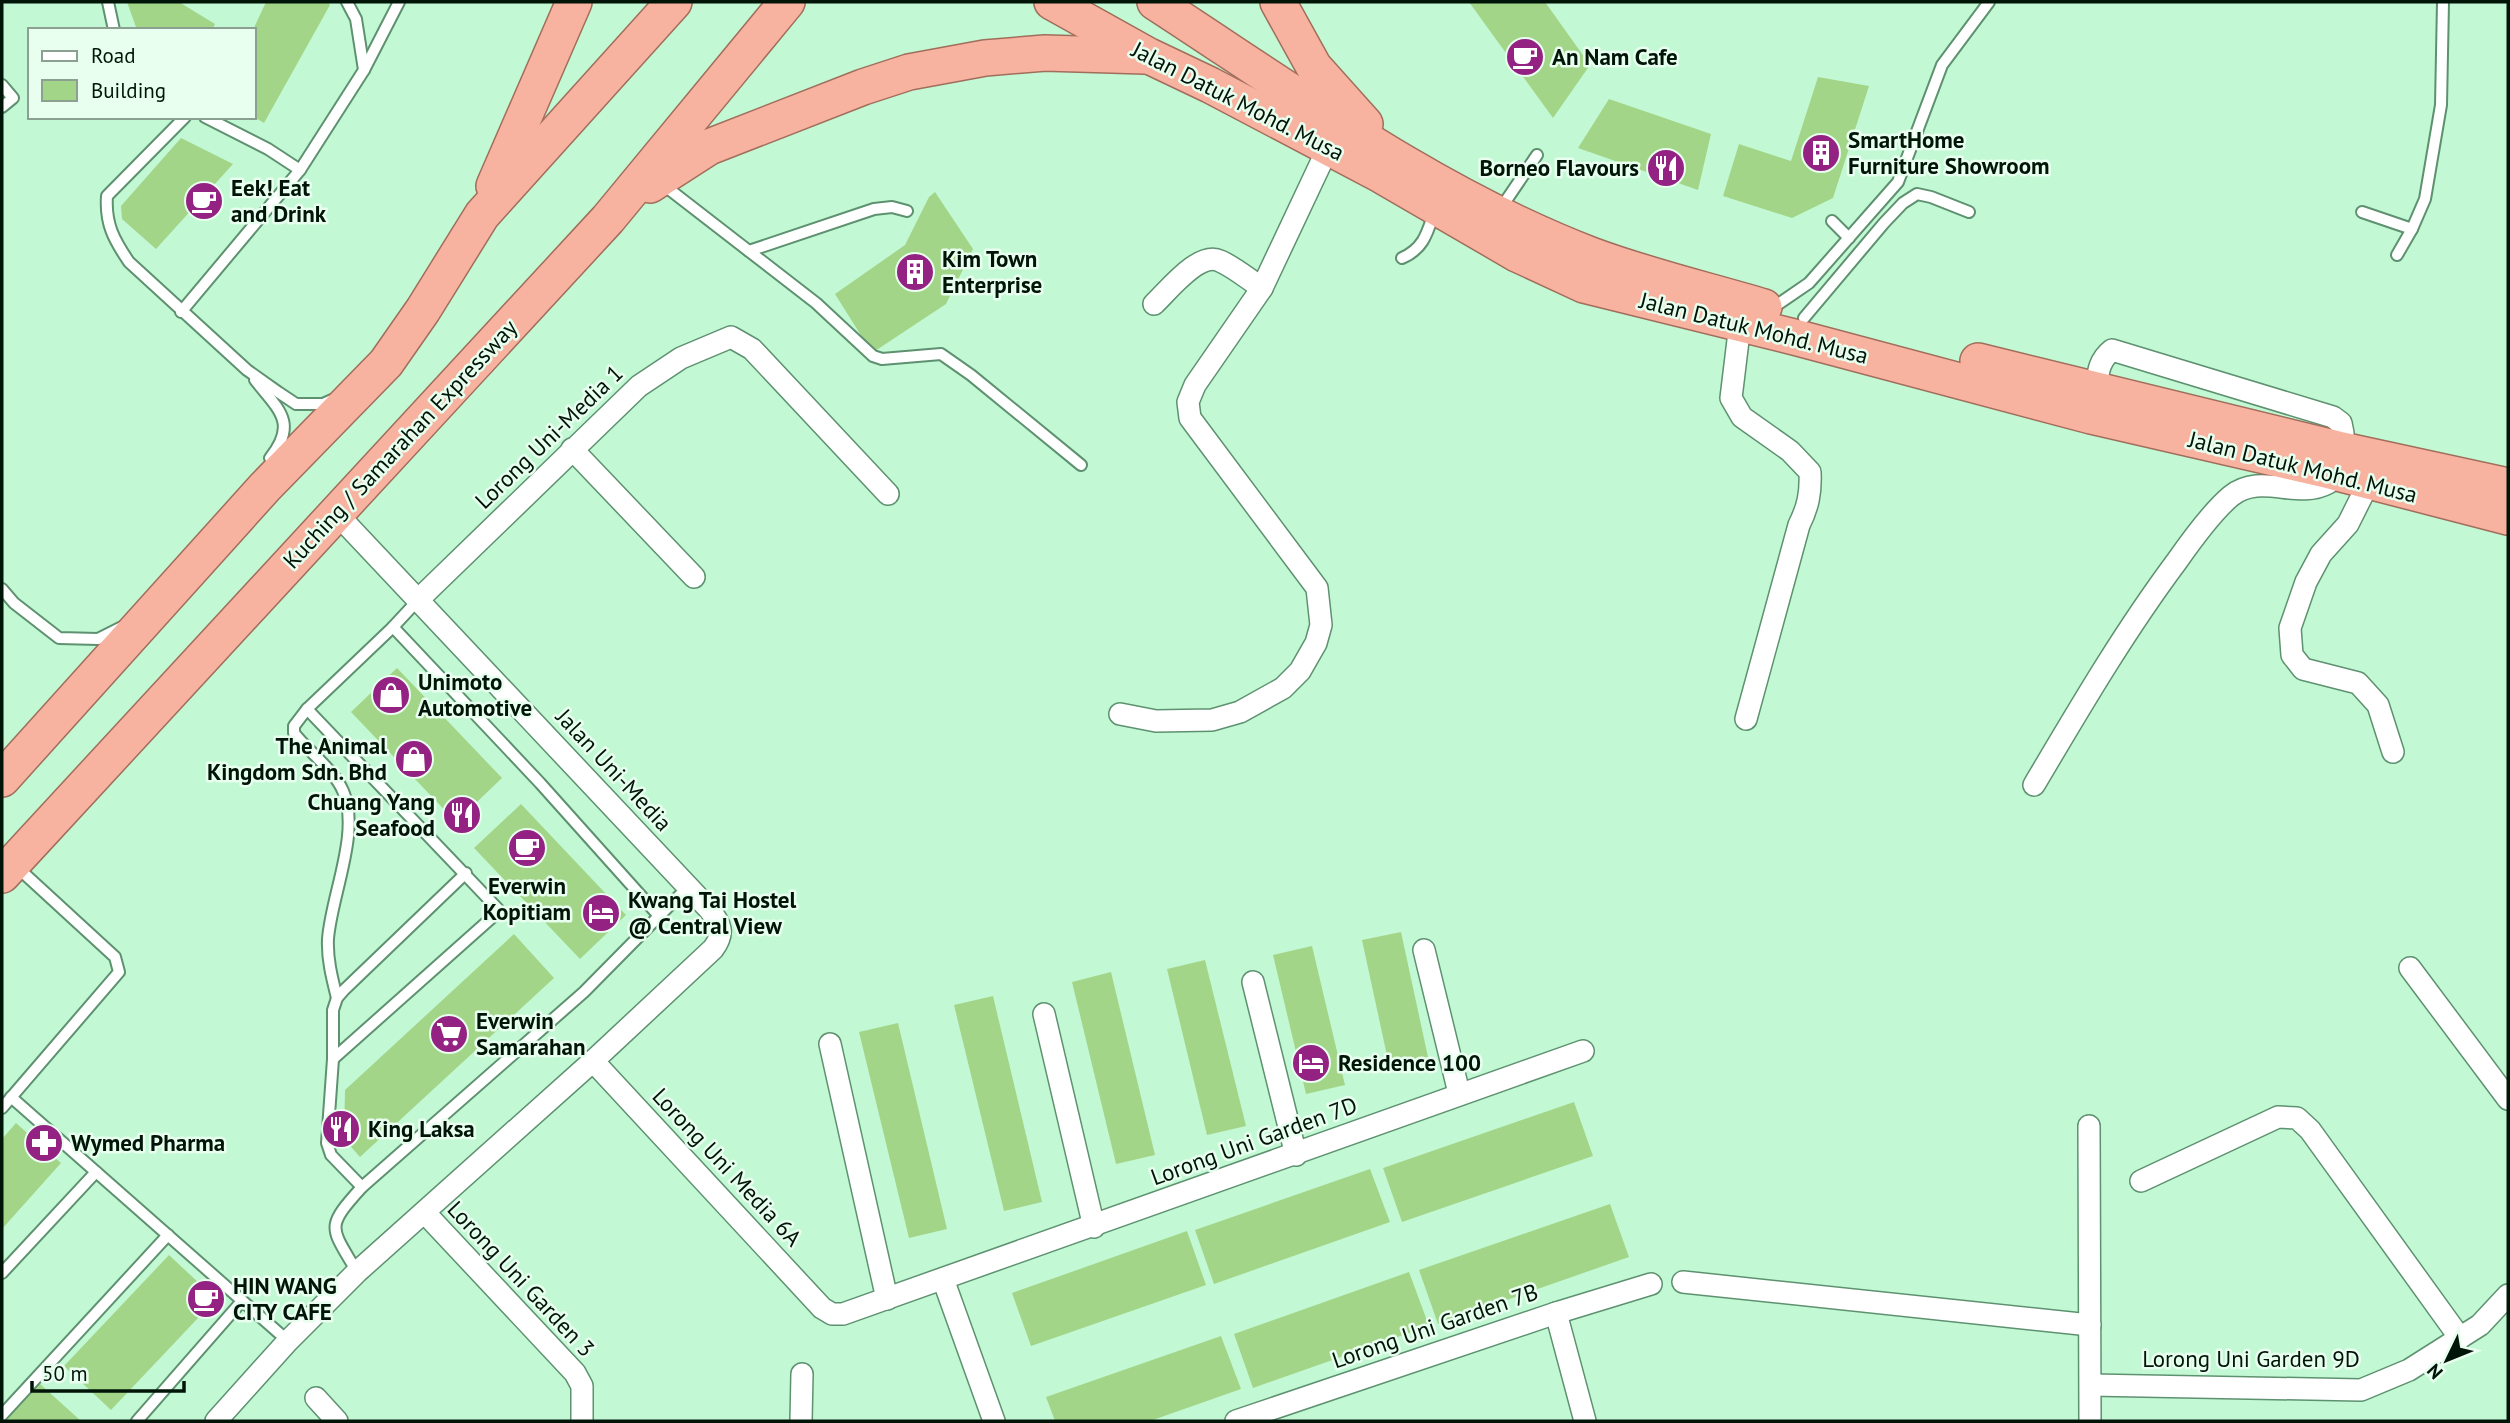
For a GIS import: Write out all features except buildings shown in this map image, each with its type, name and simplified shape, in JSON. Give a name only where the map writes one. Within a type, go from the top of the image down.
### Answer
[{"type":"highway","points":[[2,779],[265,487],[386,363],[423,310],[482,215],[574,2]]},
{"type":"highway","points":[[482,215],[674,2]]},
{"type":"highway","name":"Kuching / Samarahan Expressway","points":[[7,869],[608,219],[787,2]]},
{"type":"highway","name":"Jalan Datuk Mohd. Musa","points":[[1052,2],[1437,207],[1517,254],[1584,285],[2091,416],[2334,460],[2508,486]]},
{"type":"highway","name":"Jalan Datuk Mohd. Musa","points":[[1155,2],[1394,156],[1498,213],[1591,255],[1804,318],[2096,390],[2334,460],[2366,481],[2508,517]]},
{"type":"highway","points":[[1278,2],[1314,67],[1394,156]]},
{"type":"highway","points":[[608,219],[657,180],[709,147],[863,87],[909,72],[985,58],[1045,53],[1149,56]]},
{"type":"street","points":[[1120,714],[1156,721],[1212,720],[1240,712],[1283,688],[1300,671],[1316,643],[1321,625],[1317,588],[1190,418],[1188,402],[1195,384],[1262,288],[1328,148]]},
{"type":"street","points":[[1154,304],[1194,265],[1205,259],[1218,259],[1262,288]]},
{"type":"street","points":[[1740,324],[1731,398],[1742,417],[1790,451],[1810,472],[1808,507],[1799,526],[1746,719]]},
{"type":"street","name":"Lorong Uni-Media 1","points":[[419,599],[639,386],[681,358],[731,337],[752,349],[888,494]]},
{"type":"street","points":[[572,449],[694,577]]},
{"type":"street","points":[[2034,785],[2144,604],[2192,540],[2232,495],[2246,488],[2265,485],[2316,490],[2328,483],[2334,460]]},
{"type":"street","points":[[2366,481],[2363,494],[2348,524],[2321,554],[2306,582],[2290,628],[2292,655],[2303,669],[2358,683],[2378,705],[2393,752]]},
{"type":"street","name":"Jalan Uni-Media","points":[[336,513],[718,919],[722,930],[720,940],[593,1061]]},
{"type":"street","points":[[1424,950],[1459,1093]]},
{"type":"street","points":[[2410,968],[2508,1099]]},
{"type":"street","points":[[1253,982],[1296,1155]]},
{"type":"street","points":[[1044,1014],[1094,1227]]},
{"type":"street","points":[[830,1044],[887,1299]]},
{"type":"street","name":"Lorong Uni Garden 7D","points":[[822,1308],[832,1314],[843,1314],[1583,1051]]},
{"type":"street","points":[[216,1421],[357,1272],[593,1061]]},
{"type":"street","name":"Lorong Uni Media 6A","points":[[593,1061],[822,1308]]},
{"type":"street","points":[[2141,1181],[2278,1117],[2297,1118],[2318,1141],[2460,1338]]},
{"type":"street","points":[[2089,1125],[2090,1421]]},
{"type":"street","name":"Lorong Uni Garden 3","points":[[425,1213],[575,1373],[582,1386],[582,1421]]},
{"type":"street","points":[[943,1279],[993,1421]]},
{"type":"street","points":[[1683,1282],[2090,1325]]},
{"type":"street","name":"Lorong Uni Garden 7B","points":[[1236,1421],[1556,1313],[1651,1284]]},
{"type":"street","name":"Lorong Uni Garden 9D","points":[[2091,1385],[2361,1390],[2409,1370],[2460,1338],[2480,1325],[2508,1295]]},
{"type":"street","points":[[1556,1313],[1585,1421]]},
{"type":"street","points":[[801,1421],[802,1374]]},
{"type":"street","points":[[316,1398],[337,1421]]},
{"type":"lane","points":[[108,2],[114,28]]},
{"type":"lane","points":[[347,2],[356,19],[364,70]]},
{"type":"lane","points":[[181,312],[300,170],[364,70],[399,2]]},
{"type":"lane","points":[[1771,309],[1809,283],[1898,182],[1942,65],[1989,2]]},
{"type":"lane","points":[[2397,255],[2413,229],[2425,199],[2441,105],[2443,2]]},
{"type":"lane","points":[[2,85],[13,98],[2,107]]},
{"type":"lane","points":[[183,119],[107,196],[106,214],[115,242],[129,262],[247,370],[296,404],[323,404],[335,399],[361,376],[379,364],[386,363]]},
{"type":"lane","points":[[209,119],[268,149],[300,170]]},
{"type":"lane","points":[[1498,213],[1537,155]]},
{"type":"lane","points":[[657,180],[816,303],[873,356],[882,359],[941,354],[971,375],[1081,466]]},
{"type":"lane","points":[[1804,318],[1884,223],[1903,203],[1917,194],[1969,212]]},
{"type":"lane","points":[[749,251],[874,209],[892,207],[907,211]]},
{"type":"lane","points":[[1402,258],[1414,253],[1423,244],[1437,207]]},
{"type":"lane","points":[[2362,212],[2413,229]]},
{"type":"lane","points":[[1832,221],[1849,238]]},
{"type":"lane","points":[[247,370],[280,412],[285,426],[285,437],[269,460],[264,474],[265,487]]},
{"type":"lane","points":[[2,589],[14,603],[59,638],[97,639],[150,615]]},
{"type":"lane","points":[[337,998],[329,963],[328,938],[341,876],[349,816],[342,790],[294,733],[294,726],[307,709],[419,599]]},
{"type":"lane","points":[[393,627],[540,783],[659,916]]},
{"type":"lane","points":[[307,709],[496,905],[496,912],[333,1059]]},
{"type":"lane","points":[[2,1108],[120,972],[115,957],[7,869]]},
{"type":"lane","points":[[362,1187],[331,1155],[327,1143],[333,1059],[332,1010],[337,998],[466,873]]},
{"type":"lane","points":[[357,1272],[336,1235],[335,1223],[339,1213],[362,1187],[584,992],[688,887]]},
{"type":"lane","points":[[11,1097],[288,1342]]},
{"type":"lane","points":[[2,1273],[96,1172]]},
{"type":"lane","points":[[2,1415],[168,1236]]},
{"type":"lane","points":[[137,1421],[242,1301]]},
{"type":"place","name":"An Nam Cafe","points":[[1525,57]]},
{"type":"place","name":"SmartHome Furniture Showroom","points":[[1821,153]]},
{"type":"place","name":"Borneo Flavours","points":[[1666,168]]},
{"type":"place","name":"Eek! Eat and Drink","points":[[204,201]]},
{"type":"place","name":"Kim Town Enterprise","points":[[915,272]]},
{"type":"place","name":"Unimoto Automotive","points":[[391,695]]},
{"type":"place","name":"The Animal Kingdom Sdn. Bhd","points":[[414,759]]},
{"type":"place","name":"Chuang Yang Seafood","points":[[462,815]]},
{"type":"place","name":"Everwin Kopitiam","points":[[527,848]]},
{"type":"place","name":"Kwang Tai Hostel @ Central View","points":[[601,913]]},
{"type":"place","name":"Everwin Samarahan","points":[[449,1034]]},
{"type":"place","name":"Residence 100","points":[[1311,1063]]},
{"type":"place","name":"King Laksa","points":[[341,1129]]},
{"type":"place","name":"Wymed Pharma","points":[[44,1143]]},
{"type":"place","name":"HIN WANG CITY CAFE","points":[[206,1299]]}]
